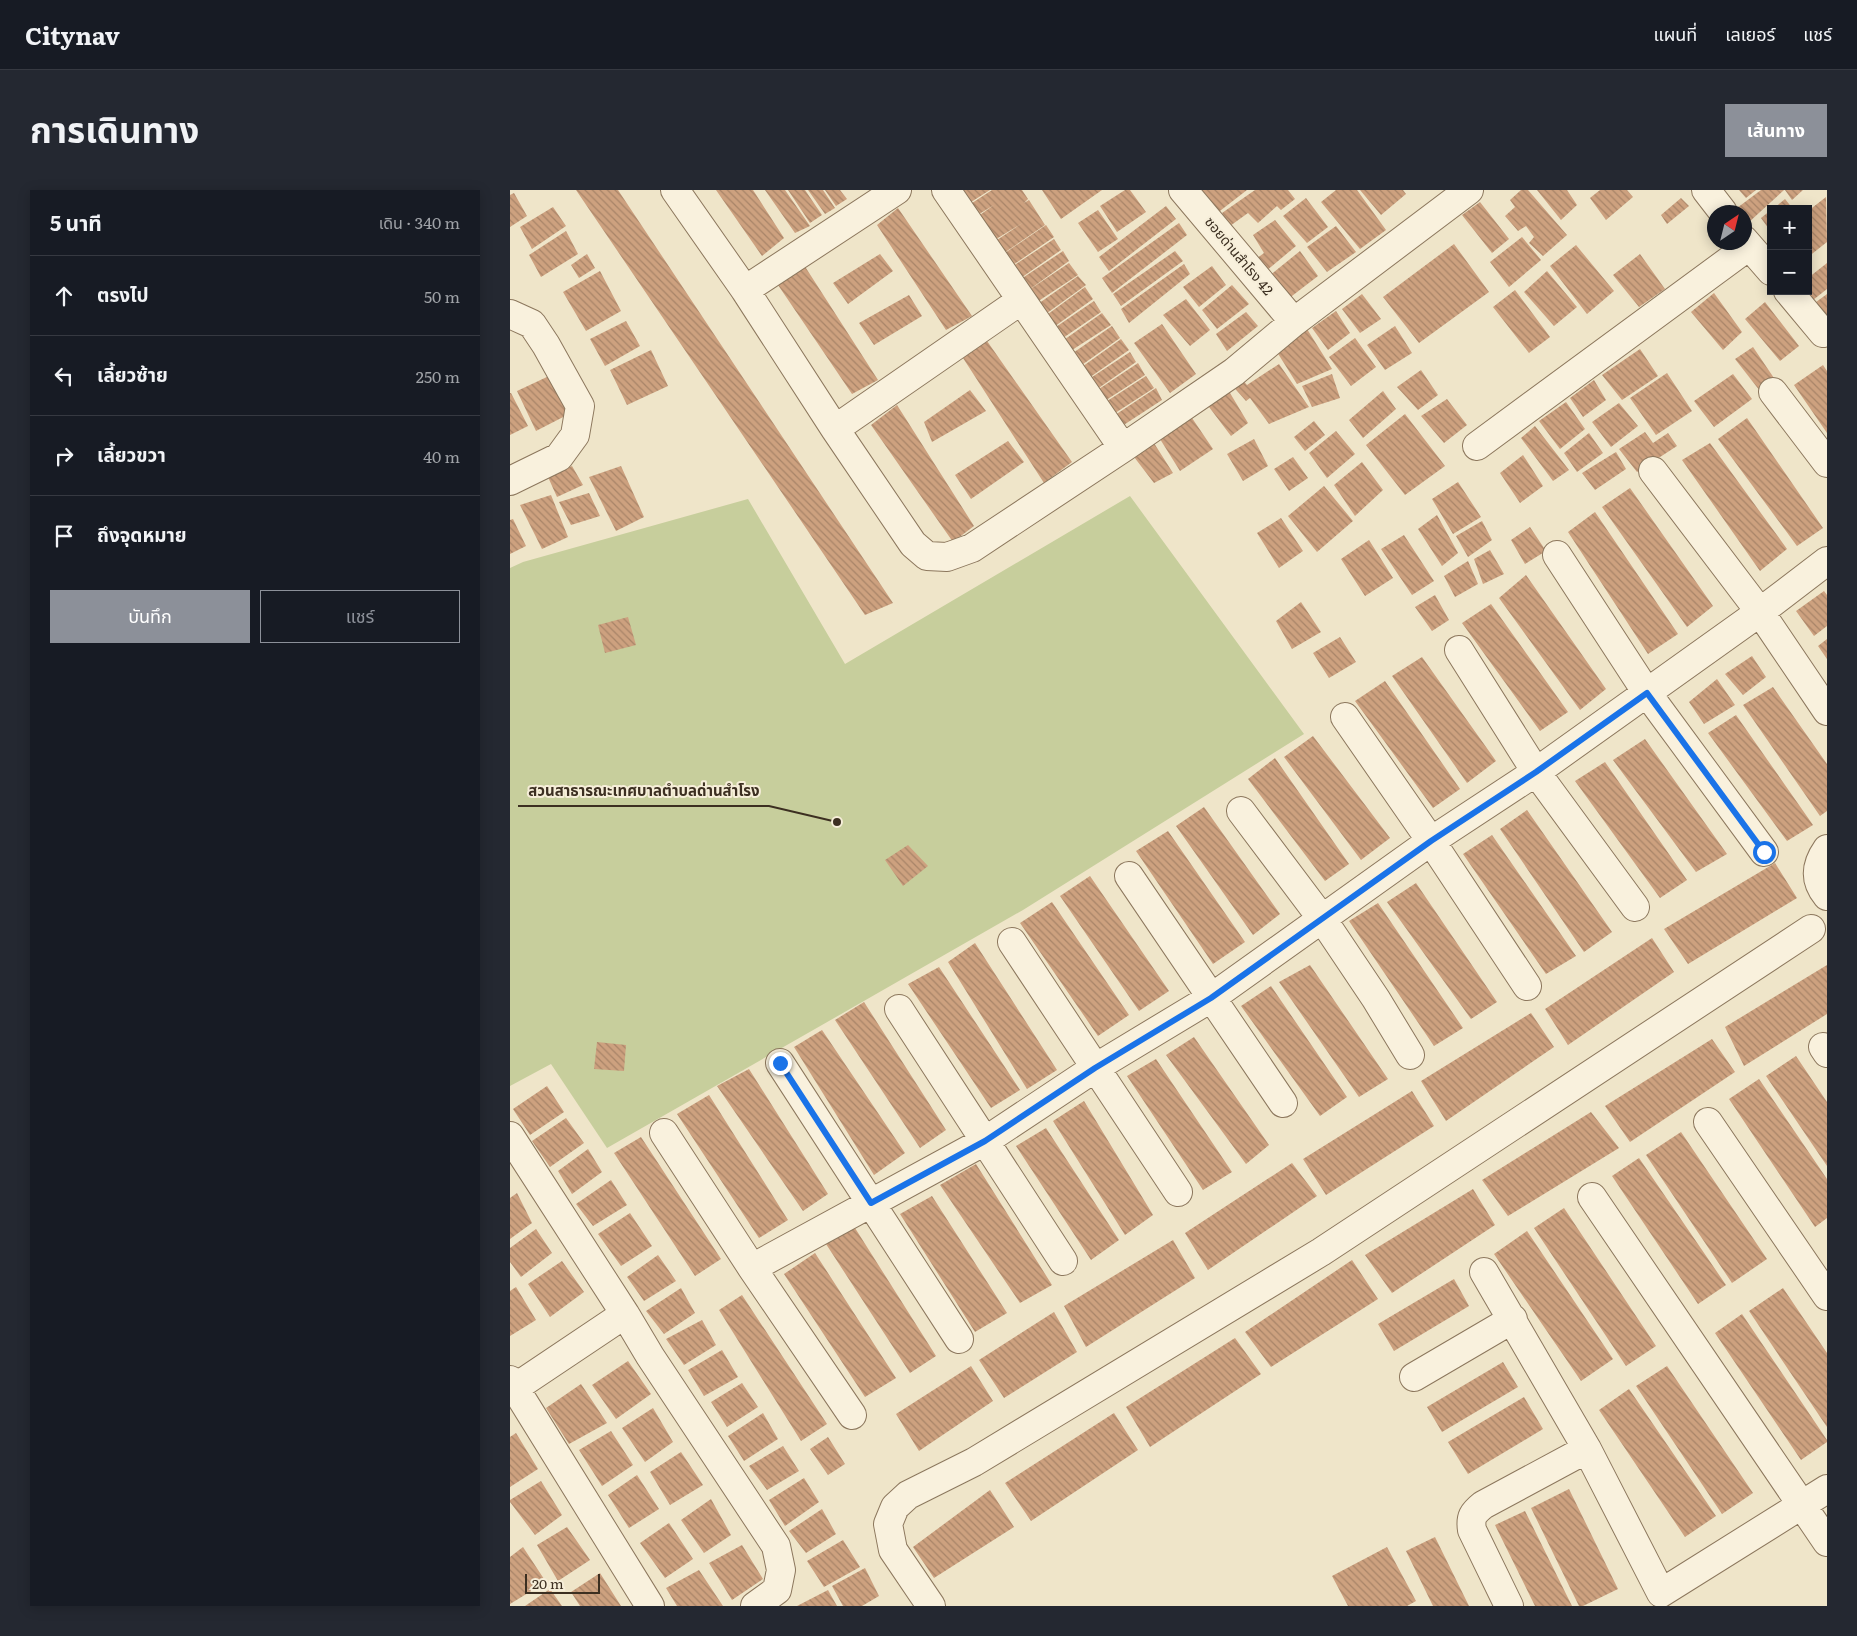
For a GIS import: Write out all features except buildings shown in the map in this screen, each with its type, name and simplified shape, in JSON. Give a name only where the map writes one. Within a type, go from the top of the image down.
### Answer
[{"type":"street","points":[[675,190],[745,290],[914,544],[927,556],[947,557],[972,548],[1234,372],[1456,194]]},
{"type":"street","points":[[745,290],[897,190]]},
{"type":"street","points":[[946,190],[1020,301],[1123,448]]},
{"type":"street","name":"ซอยด่านสำโรง 42","points":[[1184,190],[1294,322]]},
{"type":"street","points":[[1706,190],[1718,205]]},
{"type":"street","points":[[1752,249],[1767,266]]},
{"type":"street","points":[[1477,446],[1738,250]]},
{"type":"street","points":[[1791,295],[1823,333]]},
{"type":"street","points":[[836,429],[1020,301]]},
{"type":"street","points":[[510,314],[532,324],[546,344],[580,406],[575,436],[559,457],[510,481]]},
{"type":"street","points":[[1773,392],[1827,463]]},
{"type":"street","points":[[1653,471],[1760,612],[1827,711]]},
{"type":"street","points":[[1557,555],[1647,693],[1764,852]]},
{"type":"street","points":[[752,1268],[985,1141],[1095,1068],[1211,998],[1323,920],[1431,841],[1536,772],[1760,612],[1827,561]]},
{"type":"street","points":[[1459,650],[1536,772],[1635,907]]},
{"type":"street","points":[[1345,717],[1431,841],[1527,986]]},
{"type":"street","points":[[1241,811],[1323,920],[1376,999],[1410,1055]]},
{"type":"street","points":[[1827,849],[1822,856],[1816,873],[1827,896]]},
{"type":"street","points":[[1129,876],[1283,1103]]},
{"type":"street","points":[[931,1606],[893,1550],[888,1524],[895,1507],[908,1496],[974,1462],[1321,1252],[1811,929]]},
{"type":"street","points":[[1012,942],[1178,1192]]},
{"type":"street","points":[[899,1009],[1063,1261]]},
{"type":"street","points":[[780,1063],[958,1340]]},
{"type":"street","points":[[1708,1122],[1827,1296]]},
{"type":"street","points":[[664,1134],[852,1415]]},
{"type":"street","points":[[510,1136],[650,1356],[776,1546],[781,1570],[777,1590],[755,1606]]},
{"type":"street","points":[[1592,1197],[1827,1542]]},
{"type":"street","points":[[1484,1272],[1587,1449],[1664,1599],[1827,1489]]},
{"type":"street","points":[[625,1314],[512,1386],[650,1606]]},
{"type":"street","points":[[1414,1377],[1513,1319]]},
{"type":"street","points":[[1509,1606],[1472,1530],[1471,1520],[1474,1512],[1483,1505],[1587,1449]]},
{"type":"green space","points":[[1130,496],[1304,734],[1023,910],[607,1148],[551,1064],[510,1086],[510,568],[523,562],[748,499],[845,664]]},
{"type":"place","name":"สวนสาธารณะเทศบาลตำบลด่านสำโรง","points":[[837,822]]},
{"type":"route","points":[[780,1063],[871,1203],[985,1141],[1095,1068],[1211,998],[1323,920],[1431,841],[1536,772],[1647,693],[1764,852]]}]
